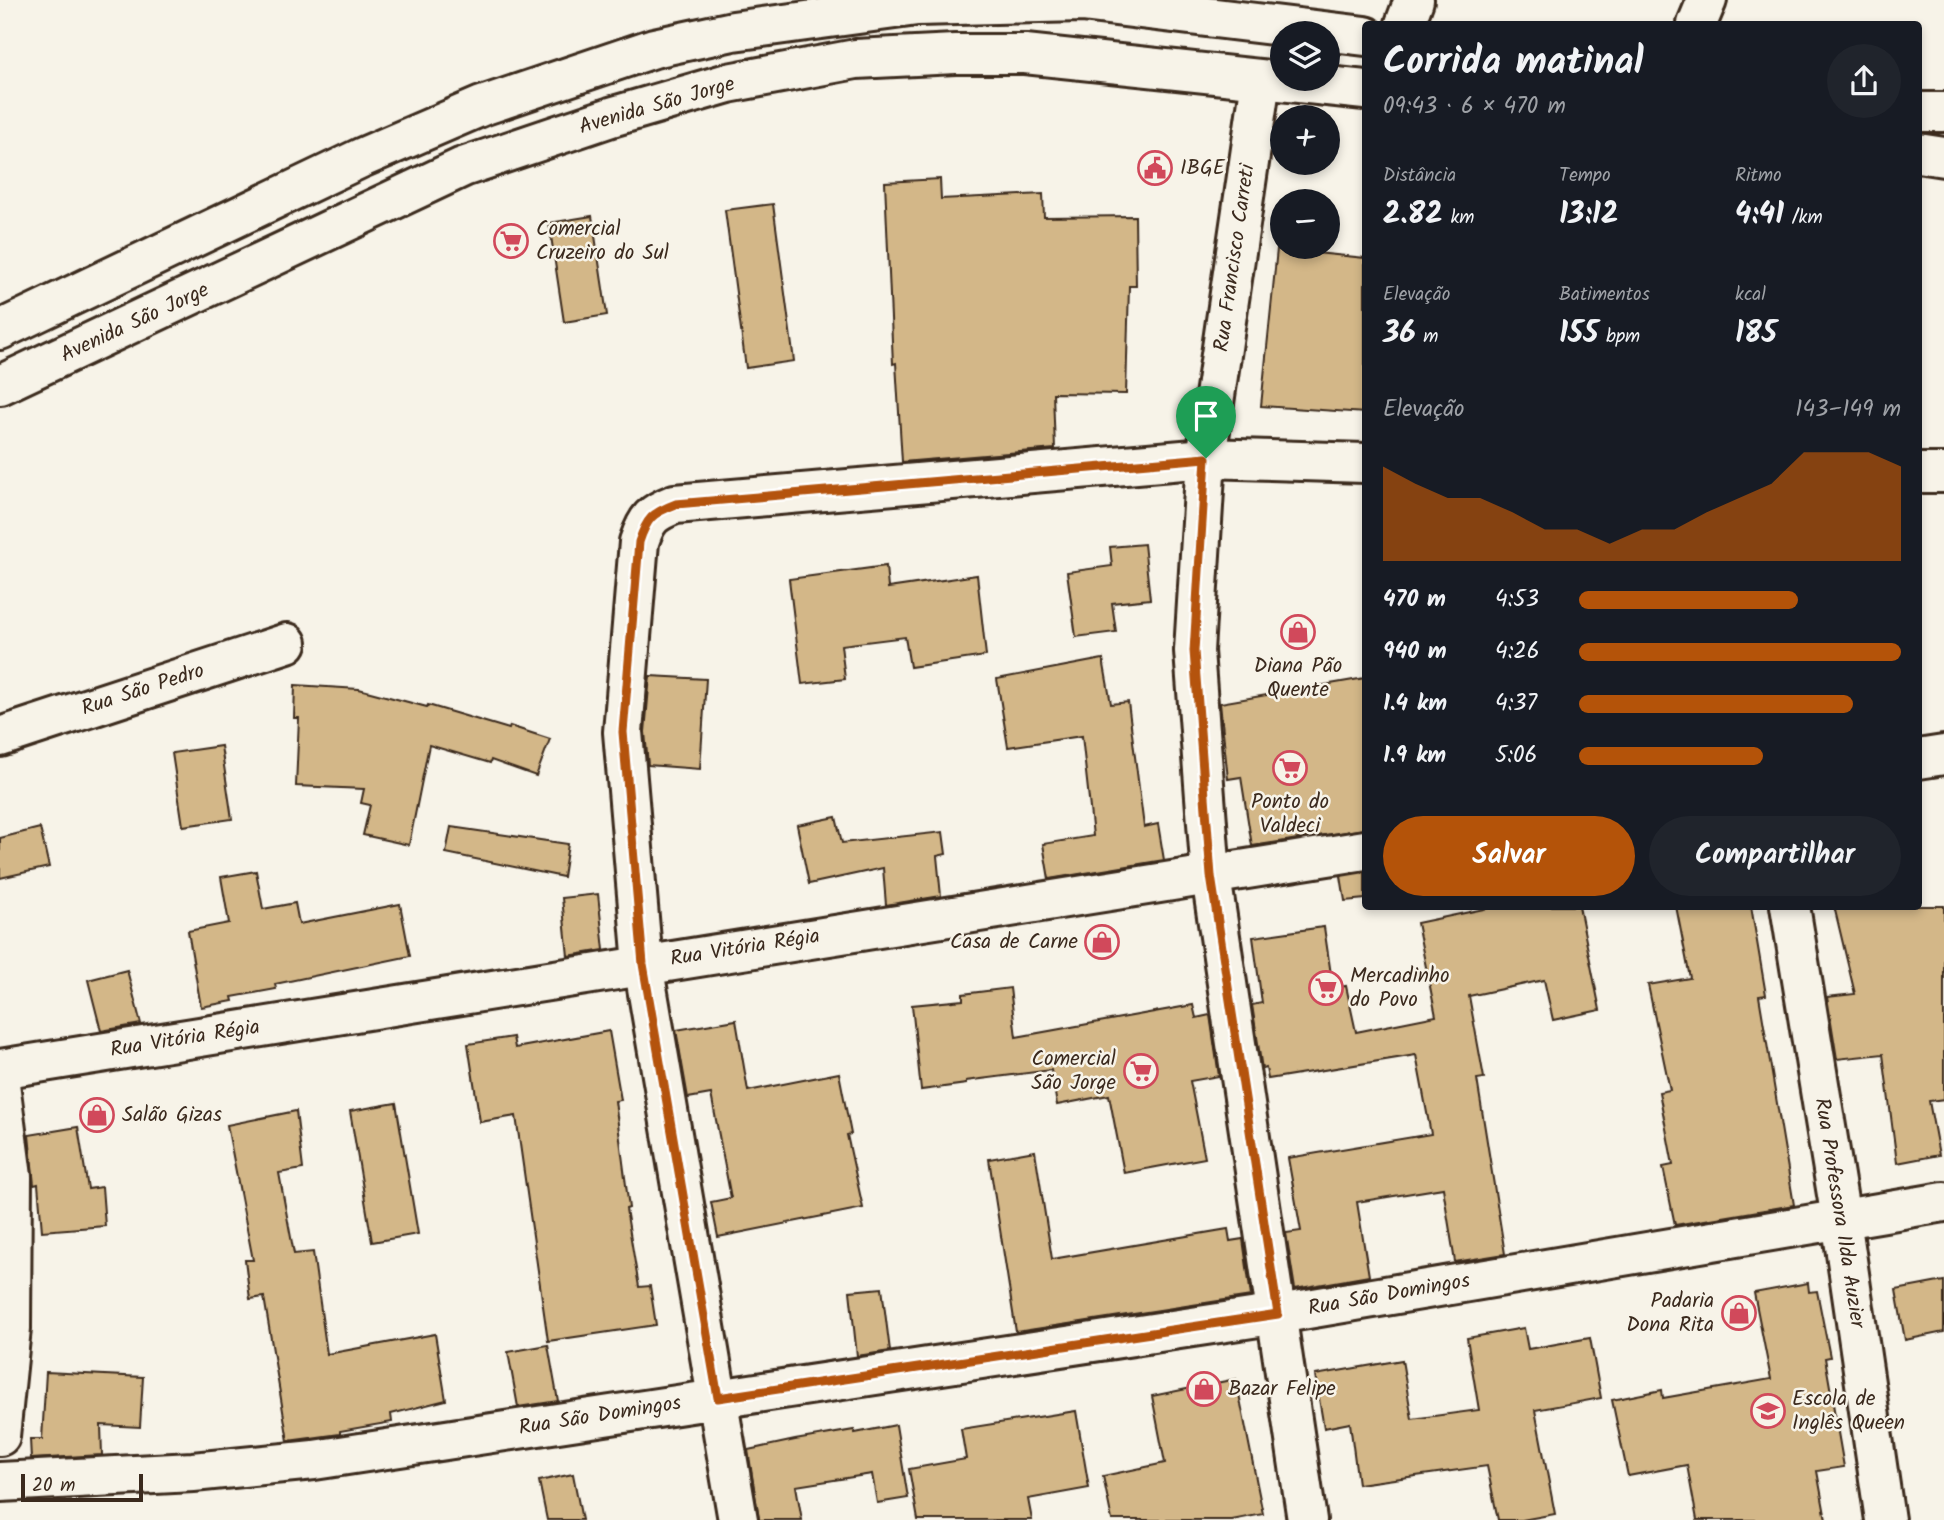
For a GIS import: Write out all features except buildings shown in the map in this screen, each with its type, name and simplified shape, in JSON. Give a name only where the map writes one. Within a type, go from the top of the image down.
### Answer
[{"type":"street","points":[[1406,21],[1414,0]]},
{"type":"street","points":[[1698,21],[1707,0]]},
{"type":"street","points":[[0,330],[361,158],[446,121],[482,106],[654,48],[733,31],[917,6],[1014,2],[1082,2],[1362,36]]},
{"type":"street","name":"Avenida São Jorge","points":[[0,385],[463,167],[611,117],[728,83],[856,59],[1025,54],[1362,90]]},
{"type":"street","name":"Rua Francisco Carreti","points":[[1261,80],[1206,458],[1194,651],[1211,876],[1307,1520]]},
{"type":"street","points":[[1922,112],[1944,113]]},
{"type":"street","points":[[1922,154],[1944,157]]},
{"type":"street","points":[[738,1520],[643,964],[623,732],[639,542],[645,524],[656,511],[676,504],[1206,458],[1362,463]]},
{"type":"street","points":[[1922,473],[1944,473]]},
{"type":"street","name":"Rua São Pedro","points":[[0,737],[287,642]]},
{"type":"street","points":[[1922,758],[1944,755]]},
{"type":"street","name":"Rua Vitória Régia","points":[[0,1069],[1362,851]]},
{"type":"street","name":"Rua Professora Ilda Auzier","points":[[1791,910],[1841,1219],[1885,1520]]},
{"type":"street","points":[[0,1084],[12,1177],[11,1328],[0,1436]]},
{"type":"street","name":"Rua São Domingos","points":[[0,1482],[193,1472],[314,1460],[1278,1314],[1944,1202]]},
{"type":"place","name":"IBGE","points":[[1155,168]]},
{"type":"place","name":"Comercial Cruzeiro do Sul","points":[[511,241]]},
{"type":"place","name":"Diana Pão Quente","points":[[1298,632]]},
{"type":"place","name":"Ponto do Valdeci","points":[[1290,768]]},
{"type":"place","name":"Casa de Carne","points":[[1102,942]]},
{"type":"place","name":"Mercadinho do Povo","points":[[1326,988]]},
{"type":"place","name":"Comercial São Jorge","points":[[1141,1071]]},
{"type":"place","name":"Salão Gizas","points":[[97,1115]]},
{"type":"place","name":"Padaria Dona Rita","points":[[1739,1313]]},
{"type":"place","name":"Bazar Felipe","points":[[1204,1389]]},
{"type":"place","name":"Escola de Inglês Queen","points":[[1768,1411]]},
{"type":"route","points":[[1206,458],[1194,651],[1211,876],[1278,1314],[718,1398],[643,964],[623,732],[639,542],[645,524],[656,511],[676,504],[1206,458]]}]
